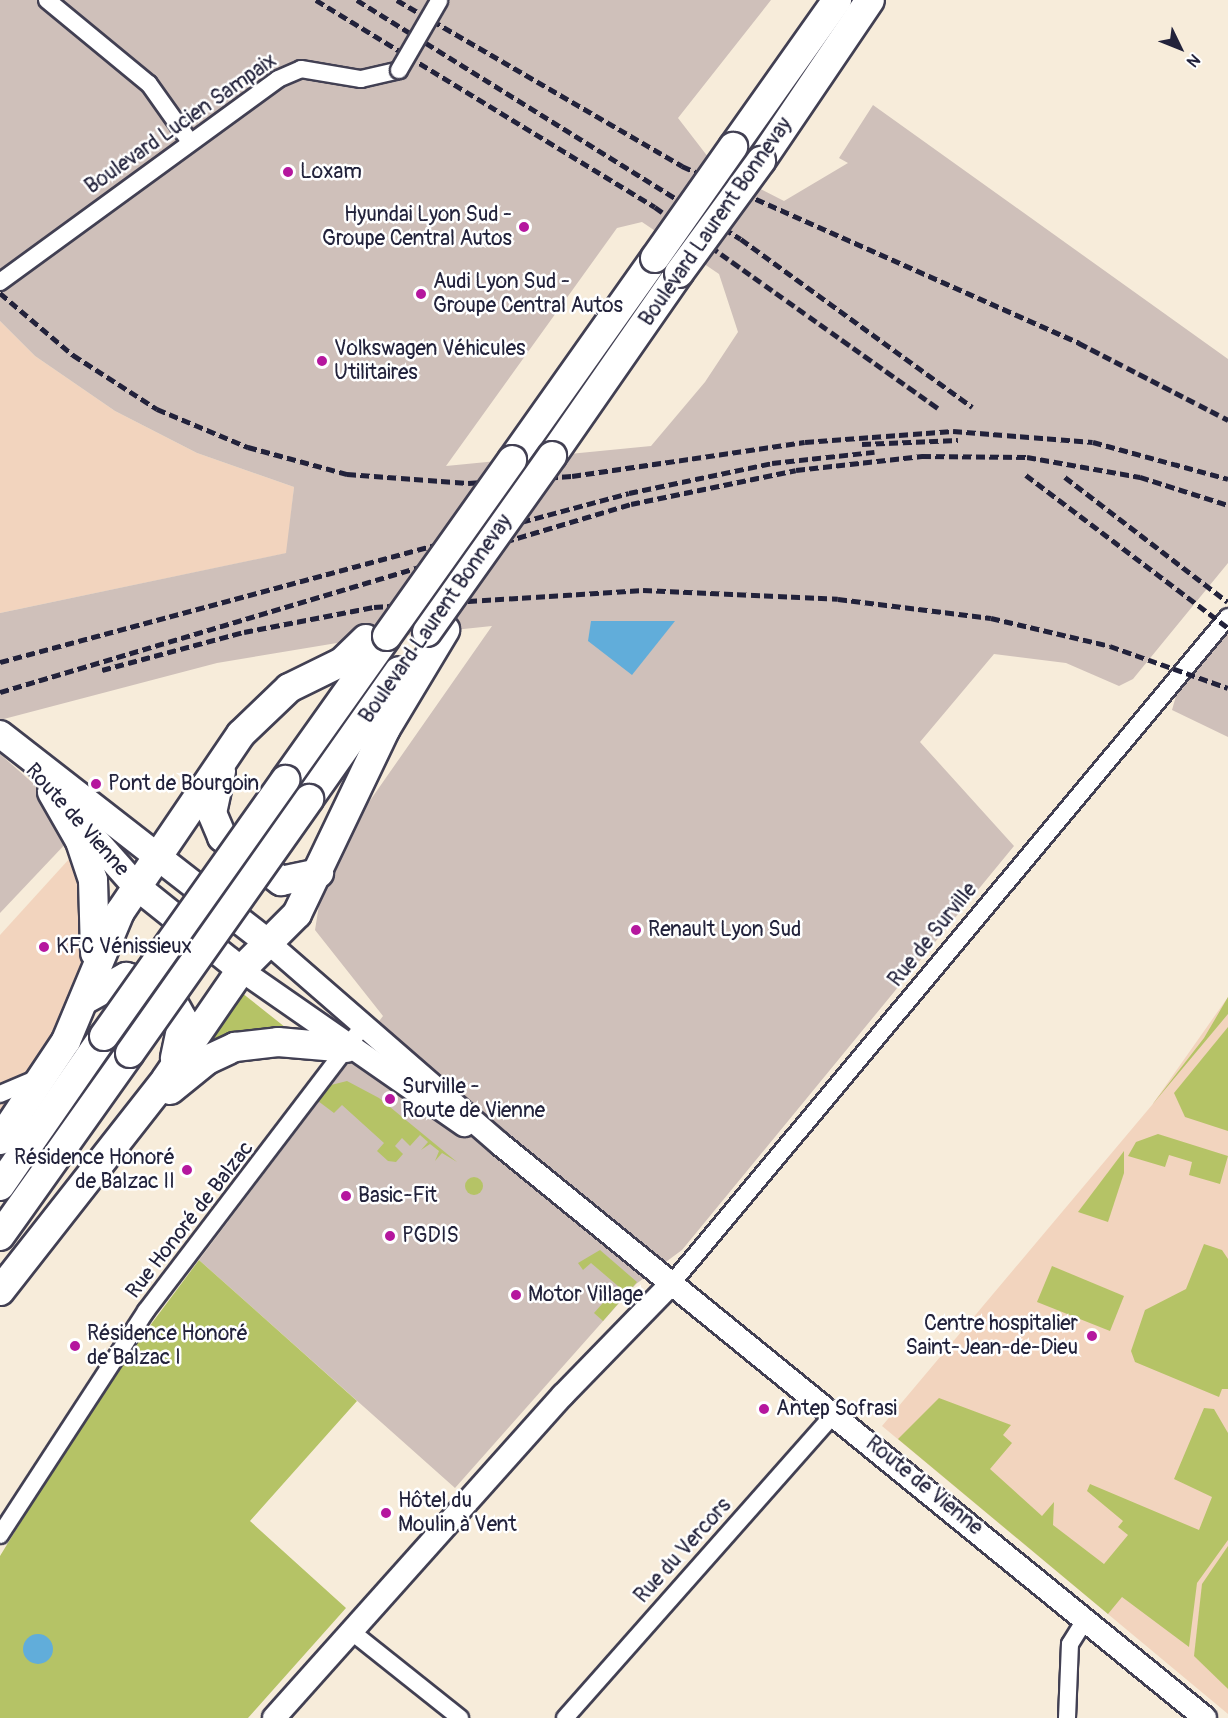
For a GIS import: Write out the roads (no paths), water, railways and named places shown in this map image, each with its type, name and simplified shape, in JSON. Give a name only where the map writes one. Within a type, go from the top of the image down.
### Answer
[{"type":"highway","name":"Boulevard Laurent Bonnevay","points":[[0,1186],[285,780],[377,638],[439,564],[837,0]]},
{"type":"highway","name":"Boulevard Laurent Bonnevay","points":[[0,1236],[309,799],[436,631],[561,455],[632,341],[760,161],[870,0]]},
{"type":"highway","points":[[0,1291],[166,1079],[241,970],[271,945],[297,914],[319,873],[385,730],[436,631]]},
{"type":"highway","points":[[0,1140],[66,1041],[86,999],[115,923],[136,886],[223,760],[273,701],[342,662],[377,638]]},
{"type":"highway","points":[[223,760],[212,813],[222,837],[281,882],[319,873]]},
{"type":"highway","points":[[52,792],[80,841],[95,890],[98,938],[86,999]]},
{"type":"highway","points":[[86,999],[115,980],[136,976],[169,995],[183,1030],[166,1079]]},
{"type":"highway","points":[[124,1132],[186,1076],[235,1047],[354,1037]]},
{"type":"main road","name":"Route de Vienne","points":[[1,737],[271,945],[354,1037]]},
{"type":"main road","name":"Route de Vienne","points":[[1,737],[136,886],[241,970],[354,1037],[500,1144],[835,1413],[1205,1718]]},
{"type":"main road","points":[[274,1718],[563,1395],[673,1282]]},
{"type":"street","points":[[47,0],[149,84],[190,142]]},
{"type":"street","name":"Boulevard Lucien Sampaix","points":[[4,279],[278,79],[302,69],[361,79],[399,70],[439,0]]},
{"type":"street","name":"Rue de Surville","points":[[673,1282],[1228,616]]},
{"type":"street","name":"Rue Honoré de Balzac","points":[[0,1535],[146,1311],[354,1037]]},
{"type":"street","points":[[0,1094],[30,1083],[66,1041]]},
{"type":"street","name":"Rue du Vercors","points":[[565,1718],[835,1413]]},
{"type":"street","points":[[1067,1718],[1070,1644],[1086,1618]]},
{"type":"street","points":[[352,1632],[460,1718]]},
{"type":"water","points":[[591,621],[675,621],[632,675],[588,641]]},
{"type":"water","points":[[38,1634],[49,1638],[53,1649],[49,1660],[38,1664],[27,1660],[23,1649],[27,1638]]},
{"type":"railway","points":[[316,0],[655,207],[938,408]]},
{"type":"railway","points":[[357,0],[741,239],[972,407]]},
{"type":"railway","points":[[397,0],[682,166],[1079,343],[1228,420]]},
{"type":"railway","points":[[0,293],[73,355],[157,409],[248,447],[347,474],[468,483],[572,476],[805,442],[953,431],[1093,442],[1228,479]]},
{"type":"railway","points":[[862,444],[958,440]]},
{"type":"railway","points":[[0,662],[629,493],[772,463],[874,452]]},
{"type":"railway","points":[[0,692],[631,504],[796,470],[922,456],[1027,457],[1140,477],[1228,505]]},
{"type":"railway","points":[[1026,475],[1228,628]]},
{"type":"railway","points":[[1065,477],[1228,602]]},
{"type":"railway","points":[[102,670],[244,632],[374,607],[643,590],[838,599],[991,618],[1110,646],[1228,688]]},
{"type":"place","name":"Loxam","points":[[288,172]]},
{"type":"place","name":"Hyundai Lyon Sud - Groupe Central Autos","points":[[524,227]]},
{"type":"place","name":"Audi Lyon Sud - Groupe Central Autos","points":[[421,294]]},
{"type":"place","name":"Volkswagen Véhicules Utilitaires","points":[[322,361]]},
{"type":"place","name":"Pont de Bourgoin","points":[[96,784]]},
{"type":"place","name":"Renault Lyon Sud","points":[[636,930]]},
{"type":"place","name":"KFC Vénissieux","points":[[44,947]]},
{"type":"place","name":"Surville - Route de Vienne","points":[[390,1099]]},
{"type":"place","name":"Résidence Honoré de Balzac II","points":[[187,1170]]},
{"type":"place","name":"Basic-Fit","points":[[346,1196]]},
{"type":"place","name":"PGDIS","points":[[390,1236]]},
{"type":"place","name":"Motor Village","points":[[516,1295]]},
{"type":"place","name":"Centre hospitalier Saint-Jean-de-Dieu","points":[[1092,1336]]},
{"type":"place","name":"Résidence Honoré de Balzac I","points":[[75,1346]]},
{"type":"place","name":"Antep Sofrasi","points":[[764,1409]]},
{"type":"place","name":"Hôtel du Moulin à Vent","points":[[386,1513]]}]
